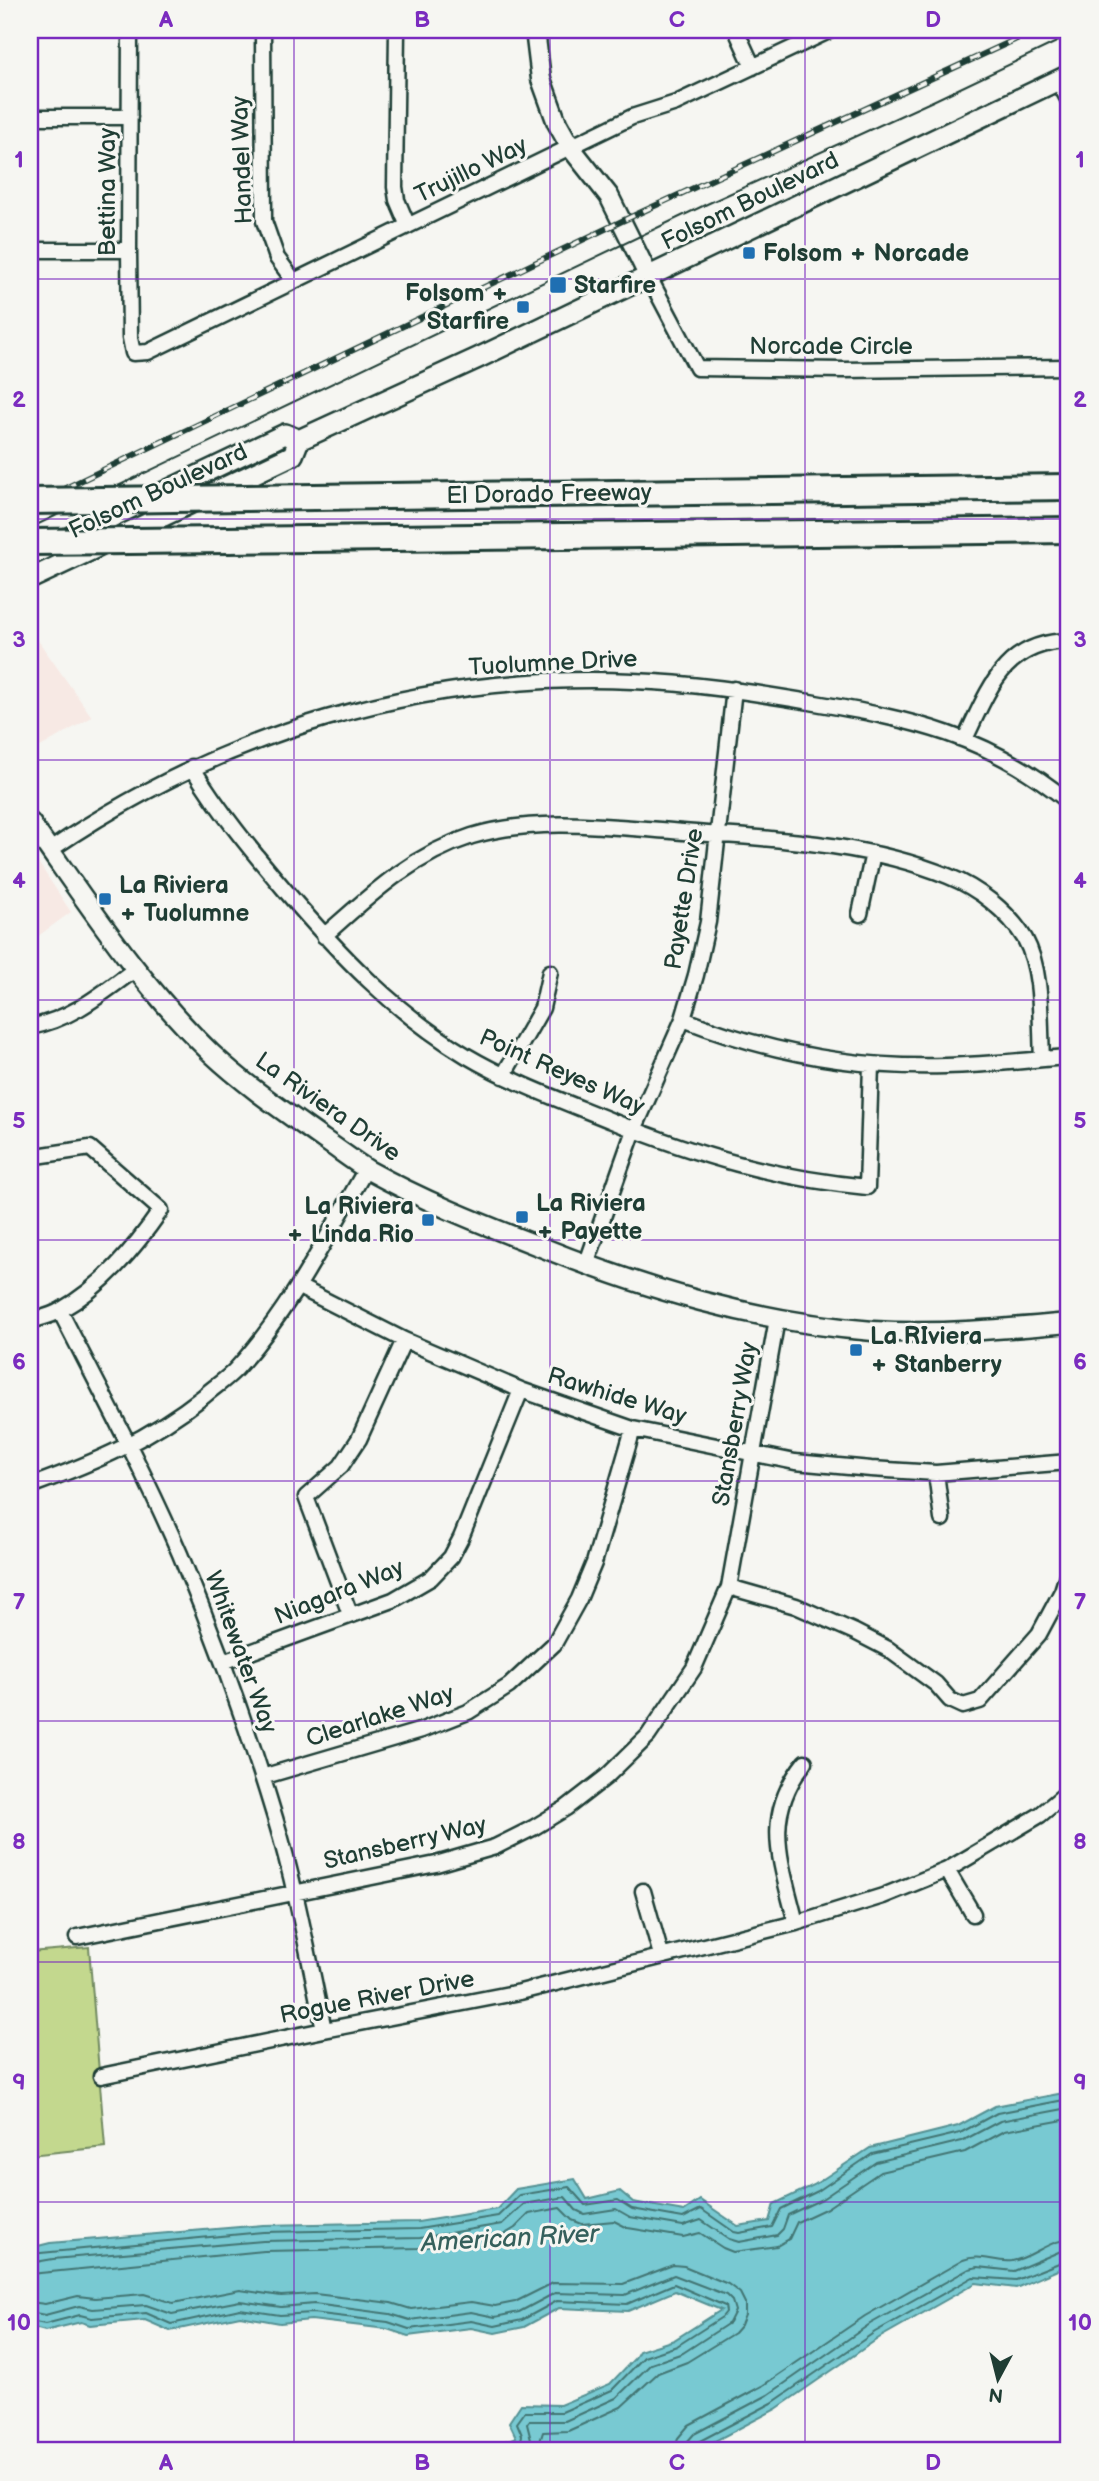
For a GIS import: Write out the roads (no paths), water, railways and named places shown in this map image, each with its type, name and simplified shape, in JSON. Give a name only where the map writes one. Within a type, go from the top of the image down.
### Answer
[{"type":"highway","name":"El Dorado Freeway","points":[[30,501],[1069,487]]},
{"type":"highway","name":"El Dorado Freeway","points":[[30,542],[1069,530]]},
{"type":"main road","name":"Folsom Boulevard","points":[[30,579],[293,455],[299,440],[478,358],[1064,78]]},
{"type":"main road","name":"Folsom Boulevard","points":[[30,556],[285,435],[299,440]]},
{"type":"street","name":"Bettina Way","points":[[130,30],[129,250],[130,338],[133,354]]},
{"type":"street","name":"Handel Way","points":[[263,30],[264,221],[277,258],[294,281]]},
{"type":"street","points":[[397,30],[395,187],[397,200],[408,226]]},
{"type":"street","points":[[535,30],[538,64],[556,123],[571,148],[609,195],[649,277]]},
{"type":"street","points":[[736,30],[753,67]]},
{"type":"street","name":"Trujillo Way","points":[[133,354],[148,352],[632,117],[676,103],[831,30]]},
{"type":"street","points":[[1064,78],[1069,101]]},
{"type":"street","points":[[30,117],[130,117]]},
{"type":"street","points":[[30,250],[129,250]]},
{"type":"street","name":"Norcade Circle","points":[[649,277],[697,368],[844,370],[1069,366]]},
{"type":"street","points":[[964,739],[991,684],[1007,664],[1037,645],[1069,641]]},
{"type":"street","name":"Tuolumne Drive","points":[[50,850],[119,805],[192,767],[302,725],[355,710],[450,691],[545,681],[678,683],[734,689],[885,715],[964,739],[1011,762],[1069,802]]},
{"type":"street","name":"Payette Drive","points":[[586,1265],[634,1130],[683,1019],[703,949],[734,689]]},
{"type":"street","name":"Point Reyes Way","points":[[192,767],[244,842],[324,936],[364,978],[434,1035],[503,1076],[703,1156],[825,1183],[867,1187],[871,1065]]},
{"type":"street","name":"La Riviera Drive","points":[[30,822],[134,970],[211,1053],[282,1111],[366,1168],[403,1188],[474,1220],[624,1280],[700,1303],[777,1320],[876,1331],[960,1333],[1069,1323]]},
{"type":"street","points":[[324,936],[402,869],[425,856],[474,836],[509,829],[557,824],[809,843],[873,853],[963,883],[992,902],[1016,926],[1025,939],[1036,970],[1042,1059]]},
{"type":"street","points":[[860,915],[873,853]]},
{"type":"street","points":[[30,1027],[53,1022],[83,1006],[134,970]]},
{"type":"street","points":[[503,1076],[542,1008],[550,972]]},
{"type":"street","points":[[683,1019],[748,1042],[871,1065],[946,1066],[1069,1056]]},
{"type":"street","points":[[30,1157],[90,1148],[161,1210],[133,1250],[97,1284],[60,1311],[30,1321]]},
{"type":"street","points":[[30,1486],[97,1461],[129,1445],[176,1418],[235,1371],[299,1287],[366,1168]]},
{"type":"street","name":"Rawhide Way","points":[[299,1287],[404,1340],[521,1390],[633,1430],[795,1462],[936,1472],[1069,1462]]},
{"type":"street","name":"Whitewater Way","points":[[60,1311],[129,1445],[179,1553],[223,1662],[262,1777],[295,1891],[324,2030]]},
{"type":"street","name":"Stansberry Way","points":[[77,1937],[436,1864],[495,1847],[566,1808],[606,1777],[648,1736],[694,1668],[729,1587],[777,1320]]},
{"type":"street","points":[[350,1614],[306,1497],[341,1466],[359,1439],[404,1340]]},
{"type":"street","name":"Niagara Way","points":[[223,1662],[393,1600],[430,1578],[451,1557],[521,1390]]},
{"type":"street","name":"Clearlake Way","points":[[262,1777],[422,1730],[468,1712],[509,1686],[554,1644],[579,1599],[594,1563],[633,1430]]},
{"type":"street","points":[[936,1472],[942,1519]]},
{"type":"street","points":[[729,1587],[796,1606],[855,1632],[897,1655],[936,1684],[950,1700],[963,1706],[980,1701],[1039,1634],[1062,1591],[1069,1570]]},
{"type":"street","points":[[796,1923],[778,1849],[777,1824],[791,1780],[805,1762]]},
{"type":"street","name":"Rogue River Drive","points":[[102,2076],[520,1992],[796,1923],[883,1896],[947,1870],[1041,1815],[1069,1791]]},
{"type":"street","points":[[947,1870],[973,1914]]},
{"type":"street","points":[[643,1891],[660,1955]]},
{"type":"water","name":"American River","points":[[1069,2092],[1069,2265],[1016,2288],[976,2283],[879,2338],[776,2409],[696,2451],[480,2451],[516,2437],[509,2422],[521,2404],[560,2405],[610,2384],[639,2351],[674,2340],[721,2310],[675,2291],[628,2311],[559,2308],[524,2327],[495,2333],[471,2328],[408,2336],[387,2329],[311,2320],[280,2323],[240,2316],[170,2331],[145,2320],[90,2325],[81,2322],[45,2331],[30,2327],[30,2248],[50,2243],[263,2225],[418,2222],[497,2209],[516,2189],[575,2179],[587,2199],[620,2191],[633,2202],[684,2211],[700,2200],[738,2226],[769,2221],[774,2204],[814,2185],[870,2148],[958,2126],[995,2106]]},
{"type":"tram line","points":[[30,528],[707,204],[1069,36]]},
{"type":"railway","points":[[30,505],[622,221],[1036,30]]},
{"type":"place","name":"Folsom + Norcade","points":[[749,253]]},
{"type":"place","name":"Starfire","points":[[558,285]]},
{"type":"place","name":"Folsom + Starfire","points":[[523,307]]},
{"type":"place","name":"La Riviera + Tuolumne","points":[[105,899]]},
{"type":"place","name":"La Riviera + Payette","points":[[522,1217]]},
{"type":"place","name":"La Riviera + Linda Rio","points":[[428,1220]]},
{"type":"place","name":"La RIviera + Stanberry","points":[[856,1350]]}]
